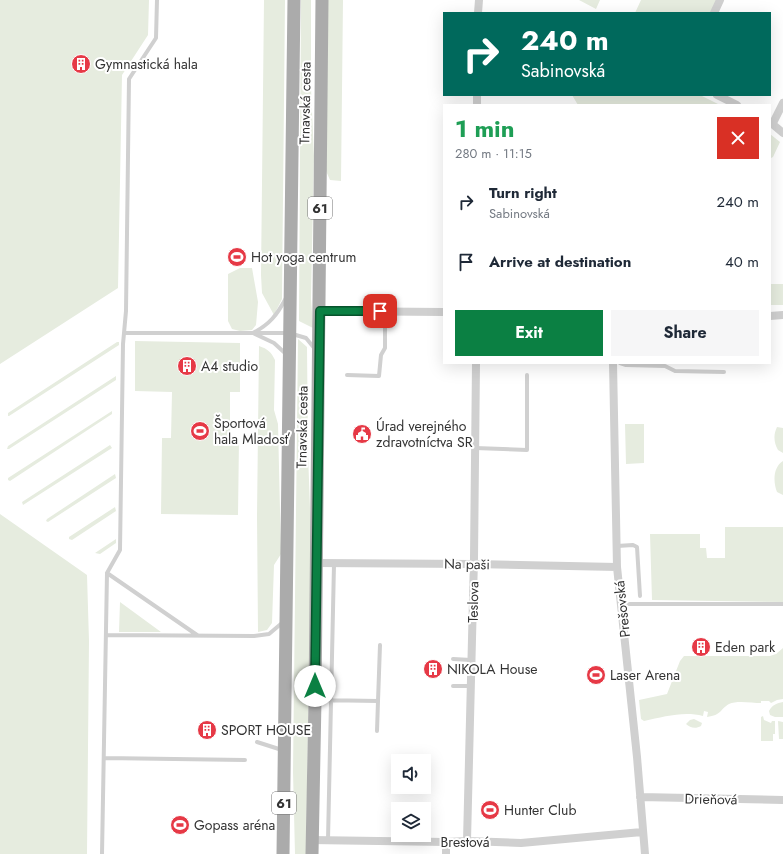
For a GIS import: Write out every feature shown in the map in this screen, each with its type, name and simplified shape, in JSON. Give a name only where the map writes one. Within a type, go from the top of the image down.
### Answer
[{"type":"main road","name":"Trnavská cesta","points":[[283,854],[294,0]]},
{"type":"main road","name":"Trnavská cesta","points":[[312,854],[320,311],[322,0]]},
{"type":"street","points":[[478,12],[479,0]]},
{"type":"street","points":[[714,12],[720,0]]},
{"type":"street","points":[[719,96],[735,104]]},
{"type":"street","points":[[783,103],[772,123],[783,133]]},
{"type":"street","points":[[320,311],[443,312]]},
{"type":"street","points":[[771,316],[783,316]]},
{"type":"street","name":"Teslova","points":[[467,841],[474,564],[476,364]]},
{"type":"street","name":"Prešovská","points":[[613,364],[617,567],[620,604],[627,653],[645,854]]},
{"type":"street","name":"Na paši","points":[[316,563],[617,567]]},
{"type":"street","name":"Drieňová","points":[[640,797],[783,800]]},
{"type":"street","name":"Brestová","points":[[312,840],[467,841],[521,843],[642,832]]},
{"type":"street","points":[[446,842],[446,854]]},
{"type":"lane","points":[[102,854],[108,573],[120,550],[122,360],[125,333],[129,79],[156,38],[157,0]]},
{"type":"lane","points":[[253,333],[261,329],[273,319],[290,291]]},
{"type":"lane","points":[[348,375],[379,376],[381,355],[385,348],[385,311]]},
{"type":"lane","points":[[125,333],[289,333],[306,338],[319,353]]},
{"type":"lane","points":[[253,333],[274,344],[289,356]]},
{"type":"lane","points":[[623,364],[665,366],[675,371],[724,372]]},
{"type":"lane","points":[[475,448],[527,450],[527,375]]},
{"type":"lane","points":[[617,546],[633,545],[637,547],[640,596]]},
{"type":"lane","points":[[328,840],[334,564]]},
{"type":"lane","points":[[108,573],[198,636]]},
{"type":"lane","points":[[620,604],[783,604]]},
{"type":"lane","points":[[106,635],[254,636],[270,634],[286,620]]},
{"type":"lane","points":[[377,731],[380,645]]},
{"type":"lane","points":[[453,659],[472,660]]},
{"type":"lane","points":[[453,686],[471,686]]},
{"type":"lane","points":[[315,700],[378,701]]},
{"type":"lane","points":[[257,742],[284,751]]},
{"type":"lane","points":[[104,758],[245,760]]},
{"type":"shaded area","points":[[0,0],[149,0],[148,35],[122,75],[118,288],[0,364]]},
{"type":"shaded area","points":[[264,0],[285,0],[282,299],[274,315],[262,293],[261,275]]},
{"type":"shaded area","points":[[301,0],[311,0],[311,88],[314,156],[311,299],[313,328],[299,321]]},
{"type":"shaded area","points":[[327,0],[343,0],[341,181],[330,180],[326,171]]},
{"type":"shaded area","points":[[579,0],[600,0],[596,9]]},
{"type":"shaded area","points":[[641,0],[717,0],[711,12],[635,12]]},
{"type":"shaded area","points":[[573,96],[702,96],[718,104],[577,104]]},
{"type":"shaded area","points":[[771,135],[780,142],[773,157],[771,158]]},
{"type":"shaded area","points":[[240,268],[252,268],[258,302],[256,325],[252,330],[240,331],[232,329],[228,321],[228,274]]},
{"type":"shaded area","points":[[771,284],[783,284],[783,305],[771,305]]},
{"type":"shaded area","points":[[298,339],[307,347],[308,452],[311,537],[306,854],[295,854],[293,772]]},
{"type":"shaded area","name":"Športová hala Mladosť","points":[[135,341],[240,343],[240,392],[230,392],[230,438],[239,439],[238,515],[161,514],[162,438],[171,438],[172,392],[135,391]]},
{"type":"shaded area","points":[[119,342],[119,345],[8,416],[8,413]]},
{"type":"shaded area","points":[[259,346],[269,351],[275,360],[274,410],[278,424],[281,554],[274,565],[272,623],[267,630],[258,632],[257,516]]},
{"type":"shaded area","points":[[116,376],[116,380],[7,449],[8,446]]},
{"type":"shaded area","points":[[112,411],[112,414],[10,481],[8,480],[8,478]]},
{"type":"shaded area","points":[[625,424],[644,424],[644,463],[626,464]]},
{"type":"shaded area","points":[[777,427],[783,428],[783,453],[778,450],[775,442]]},
{"type":"shaded area","points":[[110,445],[112,448],[23,505],[22,502]]},
{"type":"shaded area","points":[[783,461],[783,495],[777,492],[775,475],[777,467]]},
{"type":"shaded area","points":[[115,474],[116,478],[48,522],[46,521],[47,519]]},
{"type":"shaded area","points":[[115,507],[116,511],[72,540],[69,539],[69,537]]},
{"type":"shaded area","points":[[0,514],[87,575],[89,641],[87,854],[0,854]]},
{"type":"shaded area","points":[[725,527],[783,527],[783,602],[652,600],[650,534],[700,534],[700,548],[706,548],[707,558],[725,558]]},
{"type":"shaded area","points":[[116,539],[116,543],[100,554],[95,553]]},
{"type":"shaded area","points":[[120,602],[161,632],[119,632]]},
{"type":"shaded area","points":[[783,648],[783,699],[771,703],[769,701],[761,701],[761,703],[732,703],[726,706],[718,714],[707,717],[708,712],[704,711],[703,716],[681,714],[644,721],[641,719],[639,700],[667,694],[680,661],[684,656],[770,656],[776,654]]},
{"type":"shaded area","points":[[783,702],[783,717],[775,717],[770,715],[769,711],[772,707]]},
{"type":"shaded area","points":[[763,716],[764,720],[771,723],[772,721],[775,721],[775,734],[773,734],[773,741],[761,741],[761,717]]},
{"type":"shaded area","points":[[694,719],[702,723],[701,726],[693,728],[686,724],[690,720]]},
{"type":"shaded area","points":[[778,721],[783,722],[783,739],[779,739]]},
{"type":"place","name":"Gymnastická hala","points":[[81,64]]},
{"type":"place","name":"Hot yoga centrum","points":[[237,257]]},
{"type":"place","name":"A4 studio","points":[[187,366]]},
{"type":"place","name":"Športová hala Mladosť","points":[[200,431]]},
{"type":"place","name":"Úrad verejného zdravotníctva SR","points":[[362,434]]},
{"type":"place","name":"Eden park","points":[[701,647]]},
{"type":"place","name":"NIKOLA House","points":[[433,669]]},
{"type":"place","name":"Laser Arena","points":[[596,675]]},
{"type":"place","name":"SPORT HOUSE","points":[[207,730]]},
{"type":"place","name":"Hunter Club","points":[[490,810]]},
{"type":"place","name":"Gopass aréna","points":[[180,825]]},
{"type":"route","points":[[315,686],[320,311],[380,311]]}]
